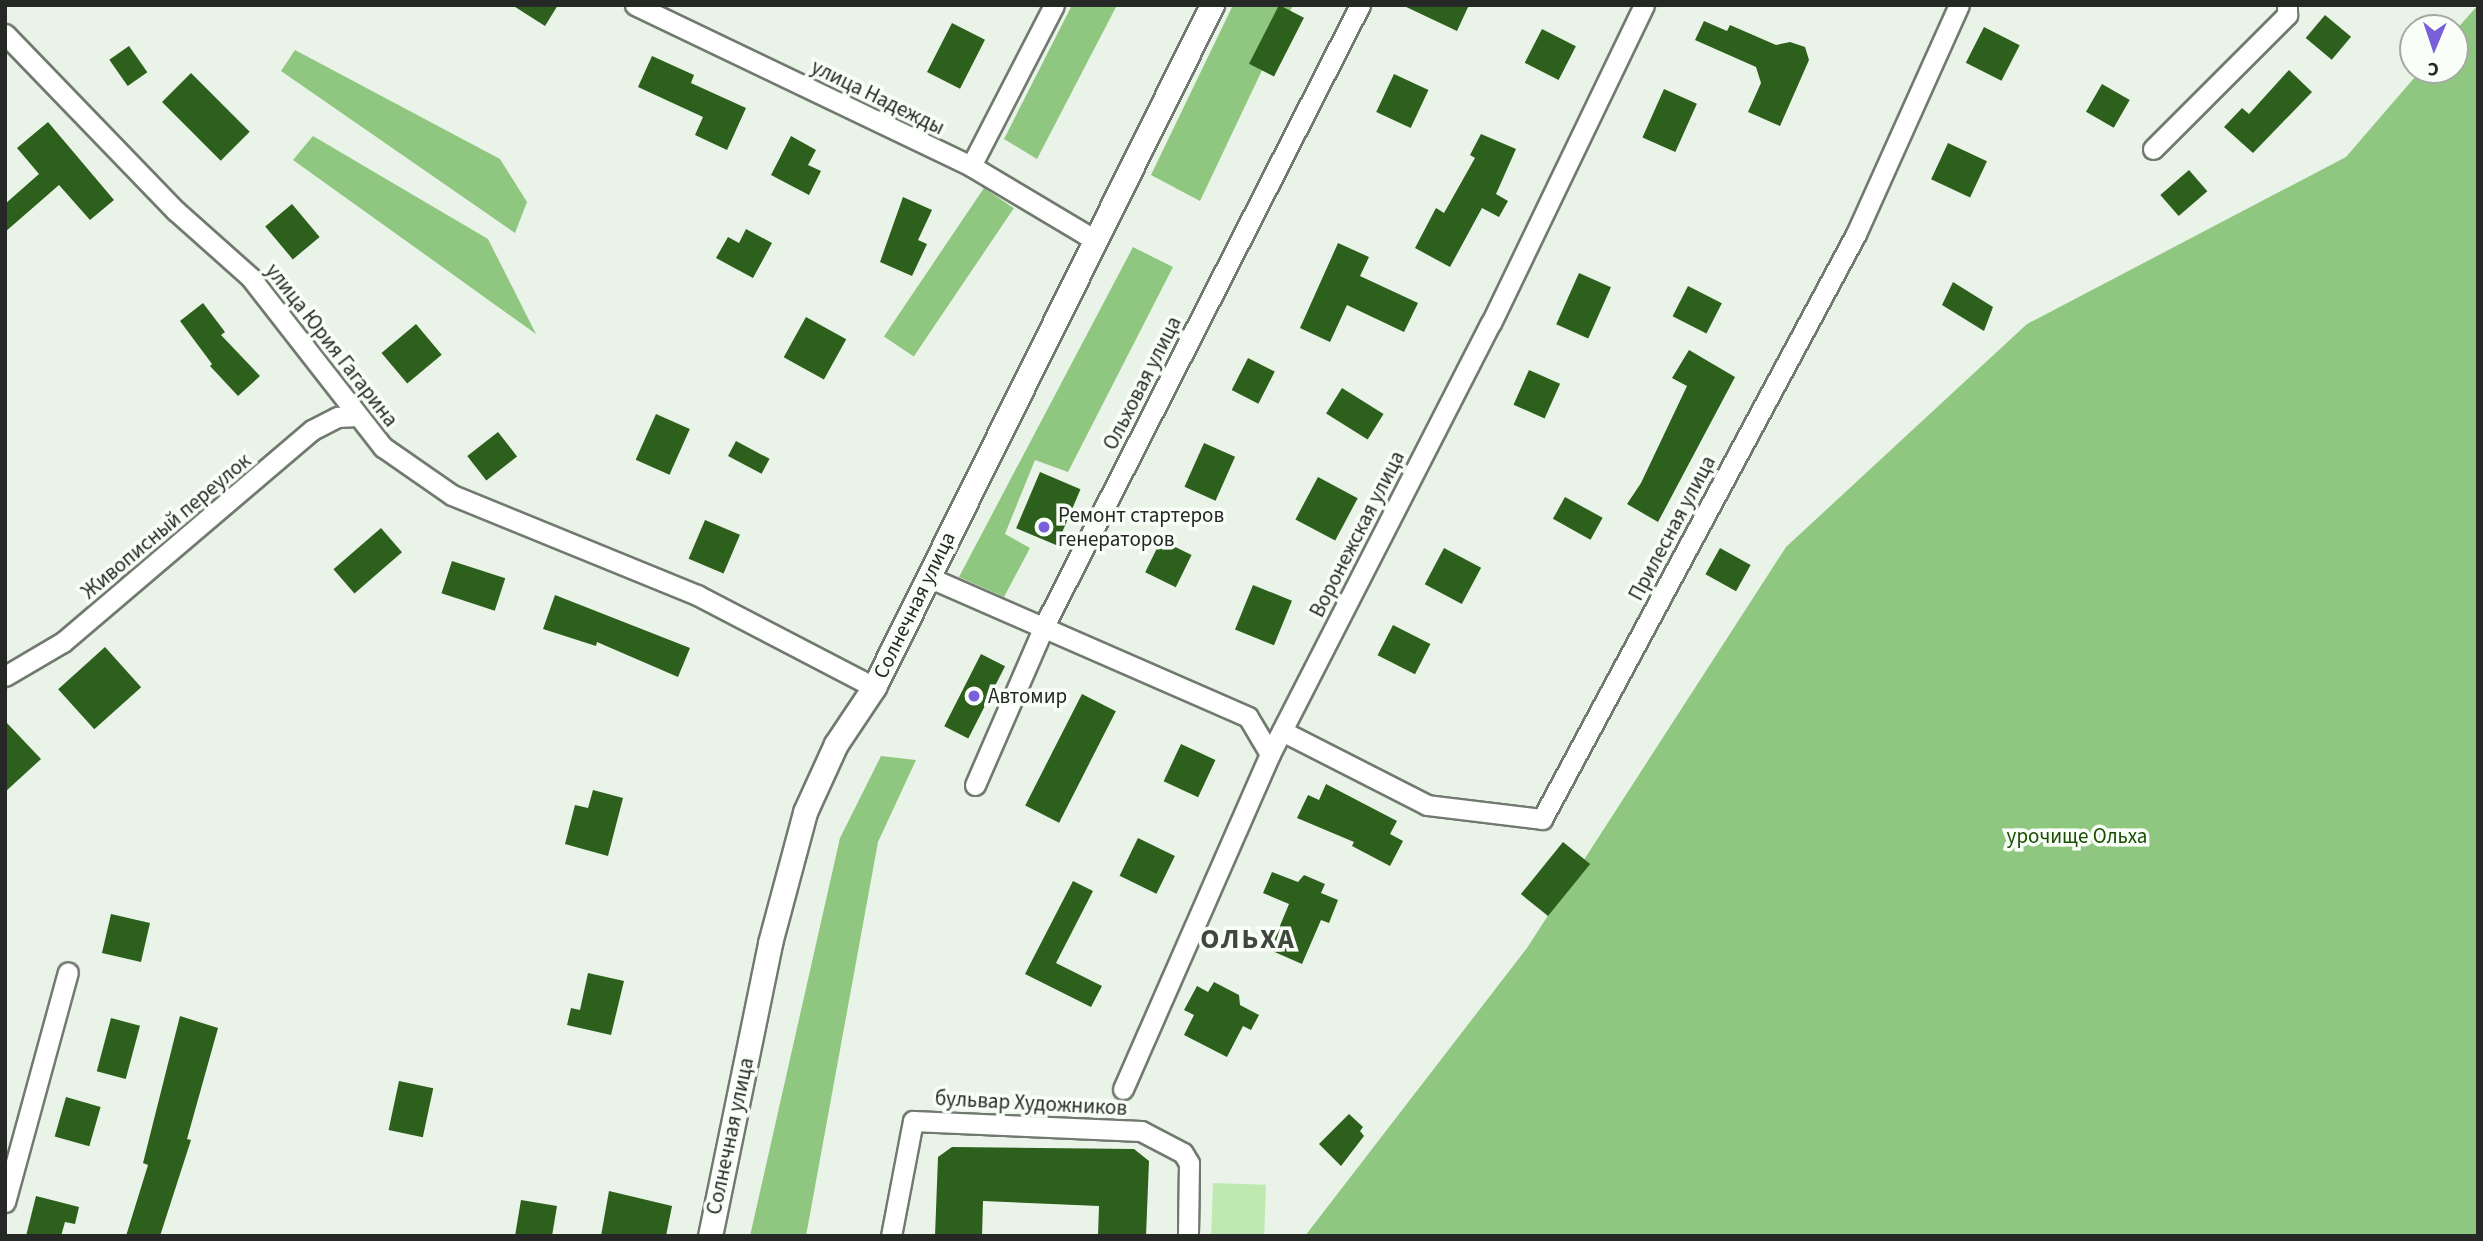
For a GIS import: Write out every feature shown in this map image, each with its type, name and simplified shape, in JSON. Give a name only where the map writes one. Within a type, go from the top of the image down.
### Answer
[{"type":"street","name":"улица Надежды","points":[[635,5],[971,166],[1095,240]]},
{"type":"street","points":[[971,166],[1054,5]]},
{"type":"street","name":"Солнечная улица","points":[[710,1236],[788,869],[805,812],[836,744],[874,687],[1212,5]]},
{"type":"street","name":"Ольховая улица","points":[[975,785],[1044,626],[1360,5]]},
{"type":"street","name":"Воронежская улица","points":[[1123,1089],[1270,754],[1491,323],[1644,5]]},
{"type":"street","name":"Прилесная улица","points":[[1282,731],[1427,805],[1542,819],[1856,234],[1959,5]]},
{"type":"street","points":[[2153,149],[2287,15],[2287,5]]},
{"type":"street","name":"улица Юрия Гагарина","points":[[5,34],[176,211],[250,277],[383,447],[452,495],[697,595],[874,687]]},
{"type":"street","name":"Живописный переулок","points":[[5,676],[63,642],[312,430],[338,417],[357,416]]},
{"type":"street","points":[[928,578],[1044,626],[1248,717],[1270,754]]},
{"type":"street","points":[[5,1202],[68,972]]},
{"type":"street","name":"бульвар Художников","points":[[891,1236],[913,1121],[1141,1131],[1183,1153],[1189,1163],[1188,1236]]},
{"type":"green space","points":[[1072,5],[1117,5],[1037,159],[1004,139]]},
{"type":"green space","points":[[1233,5],[1293,5],[1200,201],[1151,175]]},
{"type":"green space","name":"урочище Ольха","points":[[2478,5],[2478,1236],[1305,1236],[1527,948],[1786,547],[2027,324],[2346,157],[2409,84],[2469,84],[2469,15]]},
{"type":"green space","points":[[295,50],[500,159],[527,202],[515,233],[281,71]]},
{"type":"green space","points":[[313,136],[488,239],[536,334],[293,160]]},
{"type":"green space","points":[[984,188],[1014,208],[914,357],[884,336]]},
{"type":"green space","points":[[1133,247],[1173,267],[1068,472],[1035,460],[1005,534],[1030,548],[1004,597],[959,577]]},
{"type":"green space","points":[[881,756],[916,760],[878,842],[806,1236],[750,1236],[840,838]]},
{"type":"green space","points":[[1213,1183],[1266,1185],[1264,1236],[1211,1236]]},
{"type":"building","points":[[512,5],[558,5],[545,26]]},
{"type":"building","points":[[1279,5],[1304,18],[1274,77],[1249,64]]},
{"type":"building","points":[[1402,5],[1469,5],[1457,31]]},
{"type":"building","points":[[2325,15],[2351,37],[2332,60],[2306,38]]},
{"type":"building","points":[[1704,21],[1727,31],[1730,25],[1776,45],[1790,42],[1805,47],[1809,60],[1780,126],[1748,112],[1761,83],[1756,67],[1695,40]]},
{"type":"building","points":[[952,23],[985,40],[960,89],[927,72]]},
{"type":"building","points":[[1984,27],[2020,45],[2001,81],[1966,63]]},
{"type":"building","points":[[1542,29],[1576,46],[1559,80],[1525,63]]},
{"type":"building","points":[[129,46],[147,72],[128,86],[109,60]]},
{"type":"building","points":[[652,56],[694,75],[691,83],[746,108],[727,150],[695,135],[703,117],[638,87]]},
{"type":"building","points":[[2289,70],[2312,92],[2253,153],[2224,127],[2242,108],[2249,114]]},
{"type":"building","points":[[191,73],[250,132],[221,161],[162,102]]},
{"type":"building","points":[[1394,74],[1428,90],[1411,128],[1376,112]]},
{"type":"building","points":[[2102,84],[2130,100],[2114,128],[2086,112]]},
{"type":"building","points":[[1664,89],[1697,104],[1675,152],[1642,137]]},
{"type":"building","points":[[48,122],[114,200],[90,220],[59,185],[5,232],[5,204],[39,174],[17,148]]},
{"type":"building","points":[[1481,134],[1516,149],[1496,194],[1508,201],[1499,217],[1482,208],[1450,267],[1415,248],[1436,208],[1444,213],[1475,158],[1470,155]]},
{"type":"building","points":[[791,136],[816,150],[808,165],[821,171],[809,195],[771,175]]},
{"type":"building","points":[[1948,143],[1987,161],[1970,197],[1931,179]]},
{"type":"building","points":[[2189,170],[2207,191],[2179,216],[2160,195]]},
{"type":"building","points":[[903,197],[932,210],[918,240],[927,244],[912,276],[880,262]]},
{"type":"building","points":[[292,204],[320,237],[293,259],[265,226]]},
{"type":"building","points":[[746,229],[772,243],[753,278],[716,258],[728,237],[739,243]]},
{"type":"building","points":[[1338,243],[1369,257],[1360,276],[1418,303],[1404,332],[1347,305],[1330,342],[1300,328]]},
{"type":"building","points":[[1579,273],[1611,287],[1588,338],[1556,324]]},
{"type":"building","points":[[1953,282],[1993,307],[1984,331],[1942,305]]},
{"type":"building","points":[[1688,286],[1722,303],[1706,334],[1673,316]]},
{"type":"building","points":[[203,303],[225,332],[221,335],[260,376],[238,396],[210,366],[212,364],[180,321]]},
{"type":"building","points":[[806,317],[846,339],[824,380],[784,357]]},
{"type":"building","points":[[416,324],[442,355],[407,384],[382,353]]},
{"type":"building","points":[[1689,350],[1735,377],[1658,522],[1627,504],[1641,483],[1687,386],[1672,378]]},
{"type":"building","points":[[1248,358],[1275,372],[1258,404],[1232,390]]},
{"type":"building","points":[[1529,370],[1560,384],[1545,419],[1514,405]]},
{"type":"building","points":[[1342,388],[1384,414],[1368,439],[1326,413]]},
{"type":"building","points":[[656,414],[690,429],[669,475],[636,460]]},
{"type":"building","points":[[498,432],[517,456],[486,480],[467,456]]},
{"type":"building","points":[[736,441],[770,459],[762,474],[728,456]]},
{"type":"building","points":[[1204,443],[1235,457],[1216,501],[1184,487]]},
{"type":"building","points":[[1040,472],[1081,489],[1057,545],[1016,528]]},
{"type":"building","points":[[1318,477],[1358,498],[1335,541],[1295,519]]},
{"type":"building","points":[[1565,497],[1603,518],[1590,540],[1553,519]]},
{"type":"building","points":[[705,520],[740,535],[724,574],[689,559]]},
{"type":"building","points":[[381,528],[402,552],[354,593],[333,569]]},
{"type":"building","points":[[1161,540],[1192,555],[1176,587],[1145,572]]},
{"type":"building","points":[[1444,548],[1481,568],[1462,604],[1425,584]]},
{"type":"building","points":[[1720,548],[1751,565],[1736,591],[1705,574]]},
{"type":"building","points":[[452,561],[505,578],[495,611],[441,593]]},
{"type":"building","points":[[1253,585],[1292,601],[1274,645],[1235,630]]},
{"type":"building","points":[[555,595],[690,648],[678,677],[597,642],[596,646],[543,629]]},
{"type":"building","points":[[1393,625],[1430,644],[1415,674],[1378,655]]},
{"type":"building","points":[[105,647],[141,687],[94,729],[58,689]]},
{"type":"building","name":"Автомир","points":[[981,654],[1005,666],[968,738],[944,726]]},
{"type":"building","points":[[1082,694],[1116,711],[1059,823],[1025,805]]},
{"type":"building","points":[[5,721],[41,759],[5,792]]},
{"type":"building","points":[[1181,744],[1215,760],[1198,797],[1164,781]]},
{"type":"building","points":[[1326,784],[1397,821],[1390,834],[1403,841],[1390,866],[1352,846],[1354,842],[1297,818],[1308,795],[1319,800]]},
{"type":"building","points":[[593,790],[623,798],[608,856],[565,844],[575,805],[588,808]]},
{"type":"building","points":[[1138,838],[1175,856],[1156,894],[1120,876]]},
{"type":"building","points":[[1563,842],[1590,864],[1548,916],[1521,894]]},
{"type":"building","points":[[1272,872],[1298,882],[1304,875],[1325,884],[1321,893],[1338,900],[1329,923],[1321,920],[1302,964],[1270,950],[1289,904],[1263,893]]},
{"type":"building","points":[[1073,881],[1093,891],[1056,963],[1102,986],[1091,1007],[1025,974]]},
{"type":"building","points":[[111,914],[150,923],[141,962],[102,953]]},
{"type":"building","points":[[588,973],[624,981],[611,1035],[567,1025],[571,1008],[580,1010]]},
{"type":"building","points":[[1214,982],[1239,995],[1240,1005],[1259,1015],[1251,1030],[1243,1026],[1227,1057],[1184,1035],[1194,1015],[1184,1010],[1197,986],[1208,992]]},
{"type":"building","points":[[180,1016],[218,1028],[187,1139],[191,1140],[160,1236],[126,1236],[148,1165],[143,1163]]},
{"type":"building","points":[[111,1018],[140,1026],[126,1079],[97,1071]]},
{"type":"building","points":[[399,1081],[433,1088],[423,1137],[389,1130]]},
{"type":"building","points":[[66,1097],[101,1107],[89,1146],[55,1136]]},
{"type":"building","points":[[1349,1114],[1363,1127],[1360,1131],[1364,1136],[1341,1166],[1319,1144]]},
{"type":"building","points":[[952,1147],[1134,1149],[1149,1161],[1146,1236],[1098,1236],[1099,1206],[983,1201],[982,1236],[935,1236],[938,1157]]},
{"type":"building","points":[[609,1191],[672,1206],[666,1236],[601,1236]]},
{"type":"building","points":[[36,1196],[79,1207],[75,1224],[65,1222],[61,1236],[26,1236]]},
{"type":"building","points":[[521,1200],[557,1206],[552,1236],[515,1236]]},
{"type":"place","name":"Ремонт стартеров генераторов","points":[[1044,527]]},
{"type":"place","name":"Автомир","points":[[974,696]]},
{"type":"district","name":"ОЛЬХА","points":[[1248,939]]}]
